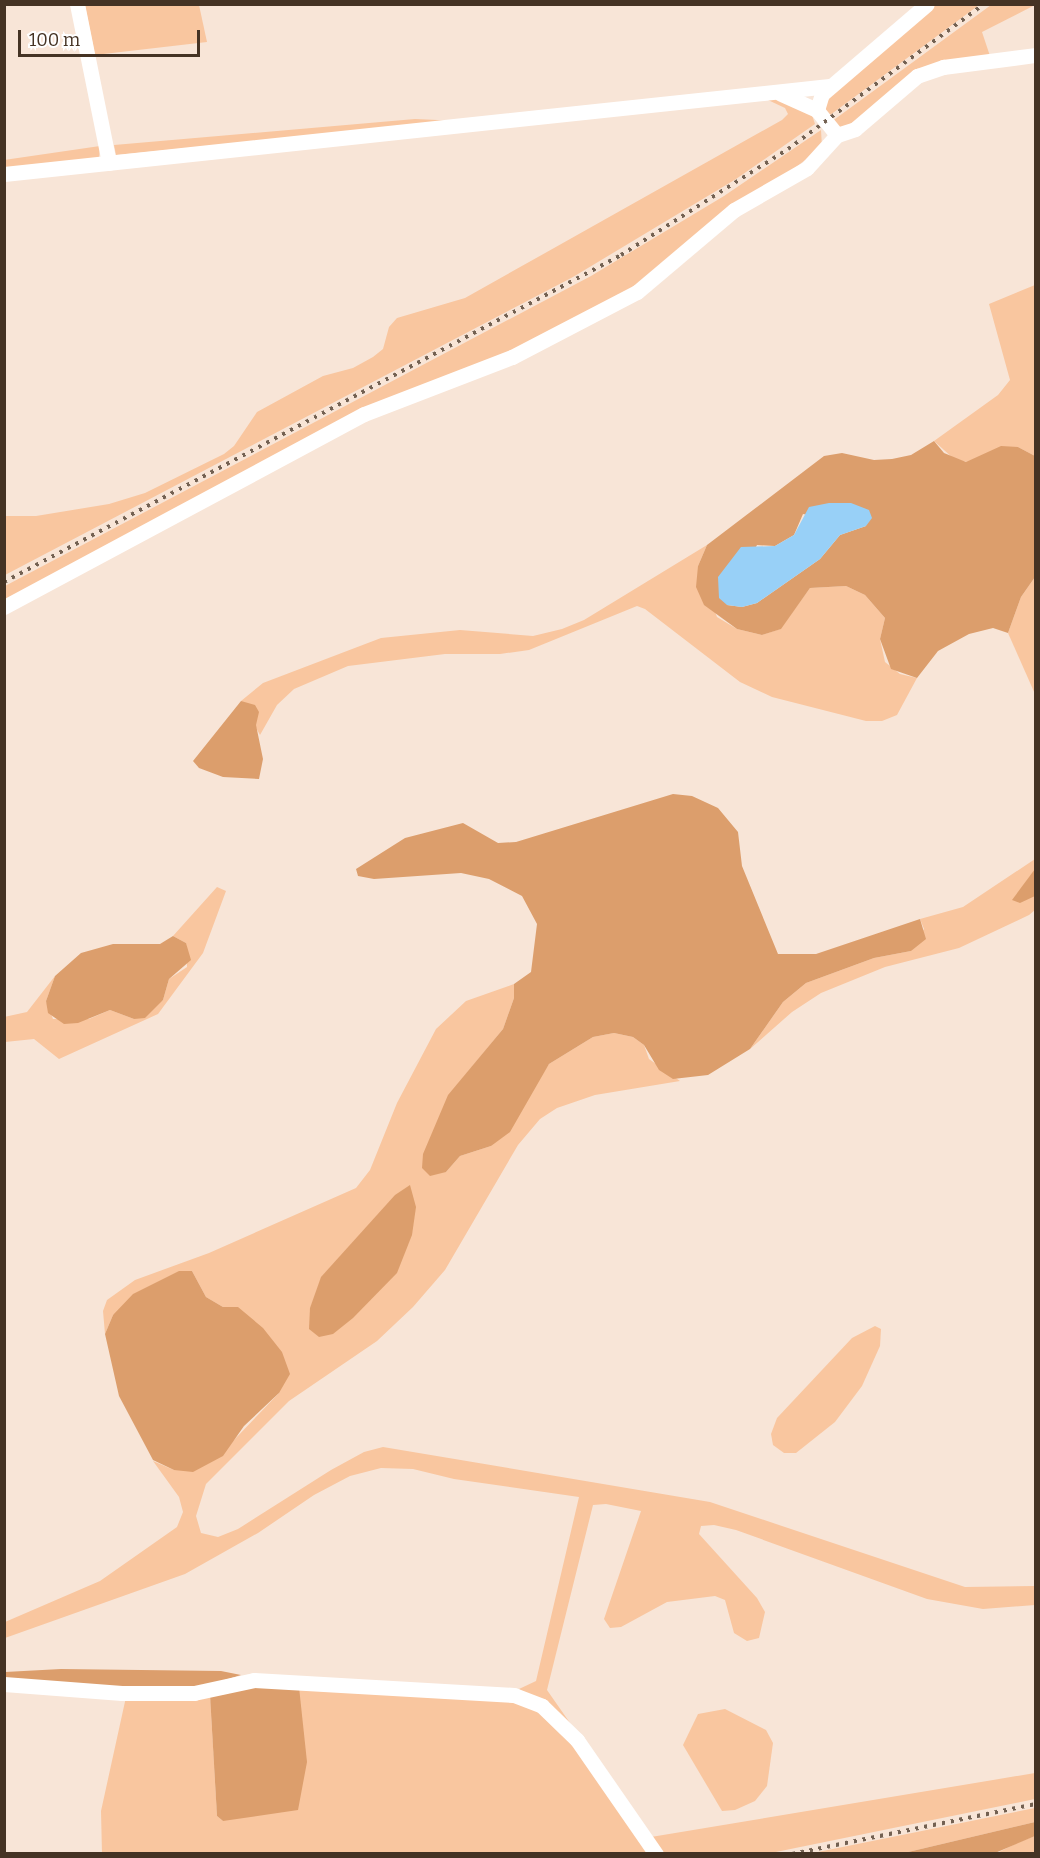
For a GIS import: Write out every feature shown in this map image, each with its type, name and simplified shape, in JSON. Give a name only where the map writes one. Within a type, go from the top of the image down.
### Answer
[{"type":"street","points":[[77,4],[109,163]]},
{"type":"street","points":[[4,174],[781,94],[829,86],[860,65],[889,34],[927,4]]},
{"type":"street","points":[[4,607],[364,414],[512,357],[637,292],[750,198],[807,168],[837,135],[855,129],[906,84],[930,70],[1035,55]]},
{"type":"street","points":[[817,110],[829,86]]},
{"type":"street","points":[[781,94],[817,110],[837,135]]},
{"type":"street","points":[[4,1684],[122,1693],[194,1693],[254,1680],[514,1695],[542,1706],[577,1740],[656,1854]]},
{"type":"shaded area","points":[[85,5],[199,5],[207,42],[95,55]]},
{"type":"shaded area","points":[[933,5],[979,5],[826,118],[826,97],[869,64]]},
{"type":"shaded area","points":[[991,5],[1035,5],[982,32],[990,56],[937,63],[855,123],[839,128],[831,122]]},
{"type":"shaded area","points":[[780,99],[812,115],[815,124],[736,179],[573,277],[5,575],[5,516],[36,516],[109,504],[145,493],[224,454],[234,446],[257,412],[323,376],[353,368],[373,357],[383,349],[389,327],[397,318],[465,298],[782,120],[788,114],[785,108],[768,100]]},
{"type":"shaded area","points":[[415,119],[460,121],[116,155],[114,145]]},
{"type":"shaded area","points":[[821,130],[822,147],[653,277],[517,350],[469,369],[5,603],[5,586],[591,276],[724,196]]},
{"type":"shaded area","points":[[100,146],[99,159],[5,168],[4,160]]},
{"type":"shaded area","points":[[1035,285],[1035,456],[1018,447],[967,462],[954,459],[934,441],[998,395],[1010,380],[989,304]]},
{"type":"shaded area","points":[[934,441],[944,453],[966,462],[1001,446],[1018,447],[1035,456],[1035,577],[1021,597],[1008,633],[993,628],[969,634],[938,651],[917,678],[891,669],[880,639],[885,618],[865,595],[846,586],[810,588],[781,629],[762,635],[737,629],[704,605],[696,587],[698,566],[707,545],[824,456],[842,453],[874,460],[911,455]],"holes":[[[803,514],[866,526],[840,535],[820,559],[757,603],[742,607],[727,605],[757,545],[775,546],[794,535]]]},
{"type":"shaded area","points":[[707,545],[698,566],[717,617],[737,629],[762,635],[780,629],[810,588],[846,586],[865,595],[885,618],[880,639],[885,662],[900,674],[917,678],[897,715],[882,721],[866,721],[772,697],[740,682],[645,609],[637,606],[529,650],[500,654],[445,654],[348,666],[294,689],[277,705],[260,735],[241,701],[263,683],[381,638],[460,630],[533,636],[562,629],[584,620]]},
{"type":"shaded area","points":[[1035,577],[1035,694],[1008,633],[1021,597]]},
{"type":"shaded area","points":[[241,701],[255,705],[259,712],[256,725],[263,759],[259,779],[223,777],[199,768],[193,761]]},
{"type":"shaded area","points":[[673,794],[692,796],[718,808],[738,832],[742,866],[778,954],[816,954],[920,919],[926,939],[911,951],[874,958],[806,983],[783,1002],[750,1049],[708,1075],[673,1079],[659,1070],[644,1045],[633,1037],[614,1033],[593,1037],[549,1064],[510,1132],[491,1146],[460,1156],[446,1172],[430,1176],[422,1168],[423,1154],[448,1095],[503,1029],[514,998],[514,984],[531,972],[537,924],[522,896],[489,879],[461,873],[374,879],[358,876],[356,869],[405,838],[463,823],[498,843],[516,842]]},
{"type":"shaded area","points":[[1035,859],[1035,910],[1029,915],[959,948],[885,967],[821,993],[792,1012],[750,1049],[783,1002],[806,983],[874,958],[911,951],[924,929],[920,919],[963,907]]},
{"type":"shaded area","points":[[1035,869],[1035,896],[1020,903],[1012,900]]},
{"type":"shaded area","points":[[217,887],[226,891],[203,953],[158,1014],[59,1059],[34,1039],[5,1042],[4,1017],[27,1012],[55,976],[46,1001],[53,1019],[89,1019],[110,1010],[134,1019],[163,1000],[169,979],[187,967],[186,943],[173,936]]},
{"type":"shaded area","points":[[173,936],[186,943],[191,960],[169,979],[163,1000],[145,1018],[134,1019],[110,1010],[78,1023],[64,1024],[48,1013],[46,1001],[55,976],[81,953],[113,944],[160,944]]},
{"type":"shaded area","points":[[514,984],[514,998],[503,1029],[448,1096],[446,1172],[460,1156],[491,1146],[549,1064],[593,1037],[614,1033],[633,1037],[644,1045],[649,1059],[680,1081],[595,1095],[557,1108],[540,1119],[518,1145],[445,1270],[413,1307],[377,1341],[289,1401],[206,1484],[196,1516],[201,1533],[218,1537],[238,1529],[331,1470],[364,1452],[383,1447],[710,1502],[965,1587],[1035,1586],[1035,1605],[983,1609],[927,1599],[736,1530],[714,1525],[701,1526],[699,1534],[757,1598],[765,1612],[759,1638],[747,1641],[734,1633],[725,1600],[715,1596],[667,1602],[621,1627],[610,1628],[604,1619],[641,1511],[606,1504],[593,1505],[547,1690],[577,1733],[519,1689],[536,1681],[579,1497],[454,1479],[413,1469],[381,1468],[350,1476],[314,1495],[258,1533],[185,1574],[5,1638],[5,1622],[100,1581],[177,1527],[183,1512],[179,1497],[153,1461],[174,1470],[234,1440],[279,1393],[223,1307],[206,1297],[192,1271],[113,1315],[105,1334],[103,1311],[107,1300],[135,1280],[209,1253],[356,1188],[370,1170],[397,1103],[436,1029],[466,1001]]},
{"type":"shaded area","points":[[410,1185],[416,1207],[412,1235],[397,1273],[353,1318],[333,1334],[319,1337],[309,1329],[310,1308],[321,1277],[395,1195]]},
{"type":"shaded area","points":[[179,1271],[192,1271],[206,1297],[223,1307],[238,1307],[263,1328],[282,1352],[290,1374],[279,1393],[244,1426],[223,1456],[193,1472],[174,1470],[153,1460],[119,1396],[105,1334],[113,1315],[133,1294]]},
{"type":"shaded area","points":[[875,1326],[881,1329],[880,1346],[862,1386],[835,1422],[796,1453],[784,1453],[773,1445],[771,1434],[777,1418],[852,1338]]},
{"type":"shaded area","points":[[61,1669],[221,1671],[241,1675],[202,1687],[111,1687],[5,1680],[5,1672]]},
{"type":"shaded area","points":[[299,1687],[503,1697],[540,1711],[597,1771],[650,1853],[102,1854],[101,1811],[126,1697],[210,1695],[217,1816],[223,1821]]},
{"type":"shaded area","points":[[299,1687],[307,1762],[298,1810],[223,1821],[217,1816],[210,1695],[227,1688]]},
{"type":"shaded area","points":[[725,1709],[766,1730],[773,1743],[767,1786],[755,1801],[735,1810],[722,1811],[683,1745],[698,1714]]},
{"type":"shaded area","points":[[1035,1773],[1035,1799],[771,1853],[662,1853],[651,1837]]},
{"type":"shaded area","points":[[1035,1808],[1035,1822],[904,1853],[813,1853]]},
{"type":"shaded area","points":[[1035,1822],[1035,1836],[995,1853],[904,1853]]},
{"type":"shaded area","points":[[1035,1836],[1035,1853],[995,1854],[1019,1842]]},
{"type":"water","points":[[829,503],[851,503],[869,510],[872,518],[866,526],[840,535],[820,559],[757,603],[742,607],[727,605],[719,598],[718,577],[741,547],[775,546],[794,535],[809,507]]},
{"type":"railway","points":[[4,582],[621,255],[788,149],[984,4]]},
{"type":"railway","points":[[792,1854],[1036,1804]]}]
